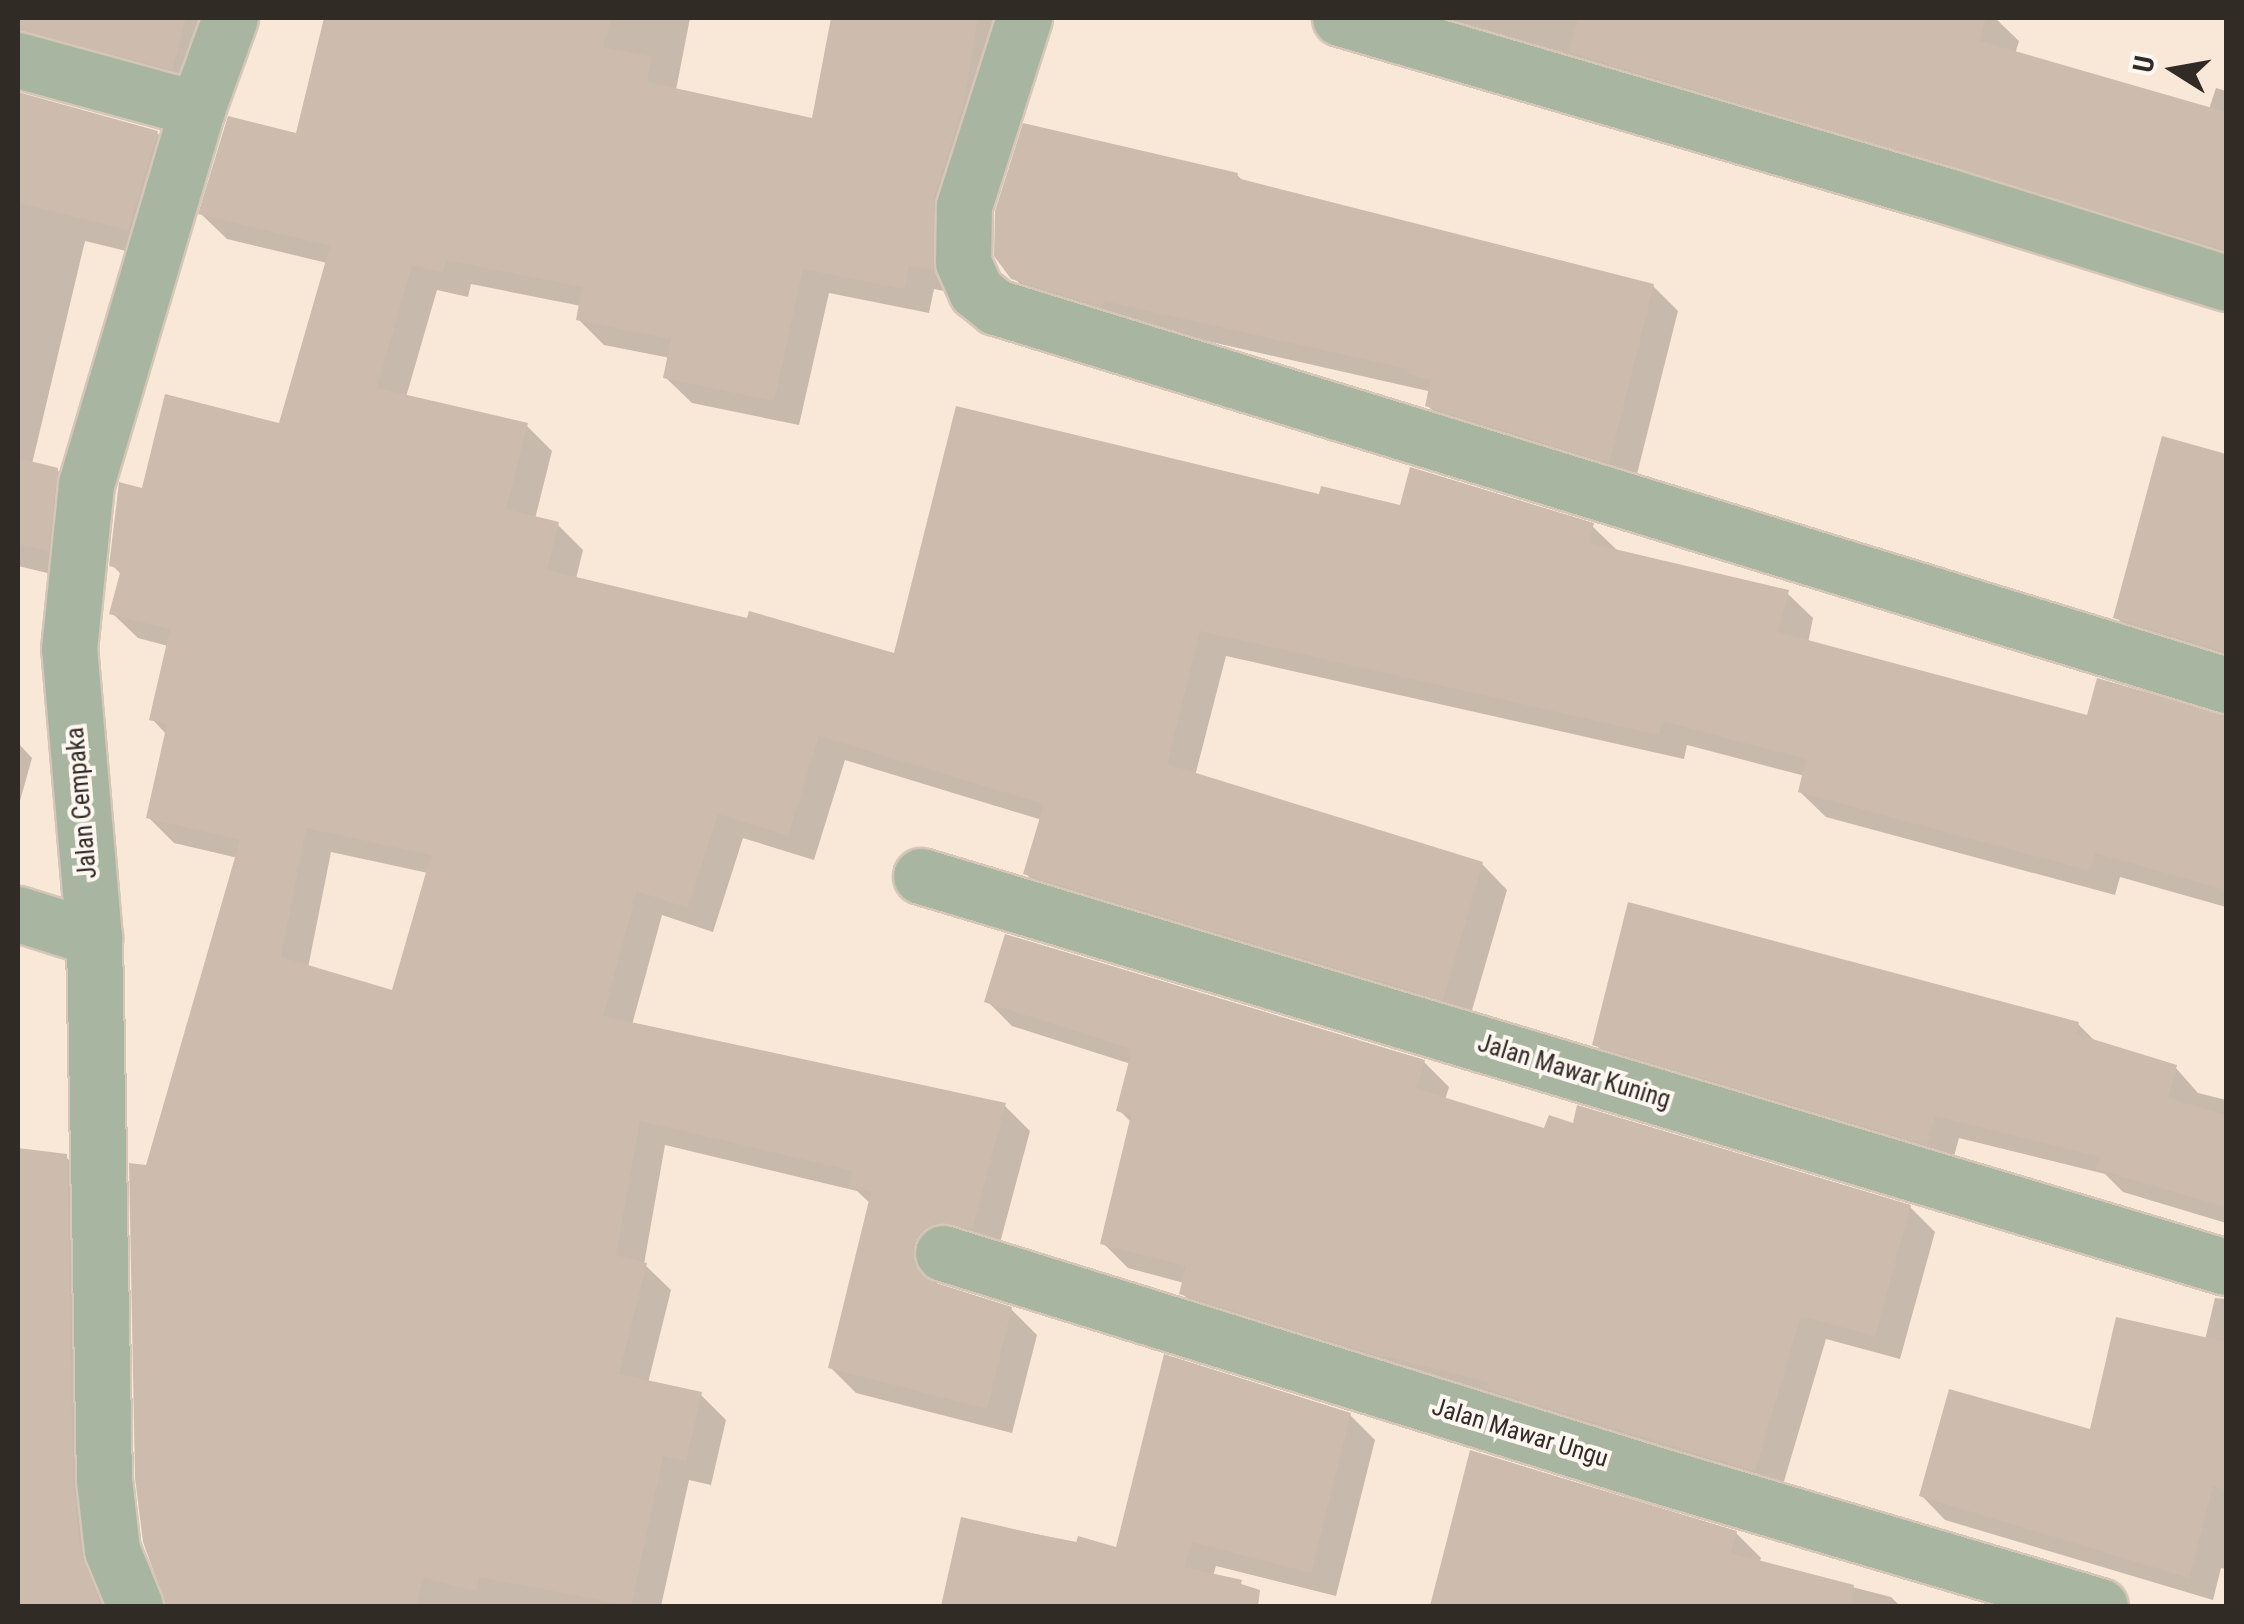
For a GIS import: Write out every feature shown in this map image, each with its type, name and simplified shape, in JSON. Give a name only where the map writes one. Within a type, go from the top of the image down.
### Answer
[{"type":"street","name":"Jalan Cempaka","points":[[135,1606],[112,1550],[104,1480],[94,938],[69,648],[86,484],[197,109],[230,18]]},
{"type":"street","points":[[1024,18],[964,206],[963,262],[976,291],[996,307],[2226,685]]},
{"type":"street","points":[[1340,18],[1928,190],[2226,283]]},
{"type":"street","points":[[18,60],[197,109]]},
{"type":"street","name":"Jalan Mawar Kuning","points":[[921,876],[2226,1268]]},
{"type":"street","points":[[18,914],[94,938]]},
{"type":"street","name":"Jalan Mawar Ungu","points":[[943,1253],[1654,1474],[2100,1606]]},
{"type":"building","points":[[18,18],[186,18],[172,70],[18,30]]},
{"type":"building","points":[[324,18],[611,18],[603,47],[652,57],[647,82],[812,118],[831,18],[978,18],[962,109],[934,197],[933,270],[909,265],[904,289],[803,269],[774,401],[663,378],[671,339],[576,320],[582,287],[446,260],[443,273],[412,265],[377,388],[528,423],[506,509],[559,522],[547,570],[747,618],[749,611],[894,653],[956,406],[1319,494],[1321,486],[1400,505],[1410,467],[1594,523],[1589,543],[1789,590],[1778,632],[2087,715],[2097,678],[2226,715],[2226,890],[2095,853],[2090,871],[1798,792],[1806,759],[1662,721],[1659,735],[1200,631],[1167,764],[1483,862],[1443,1000],[1023,874],[1044,804],[819,736],[788,836],[718,814],[688,908],[637,891],[603,1016],[1006,1103],[972,1229],[935,1223],[921,1231],[913,1245],[913,1261],[919,1273],[933,1282],[1012,1307],[987,1409],[828,1368],[871,1192],[849,1186],[853,1171],[640,1121],[616,1255],[647,1263],[619,1374],[702,1392],[686,1461],[663,1456],[631,1606],[479,1577],[476,1591],[423,1578],[416,1606],[166,1606],[143,1542],[135,1478],[129,1163],[146,1165],[240,840],[146,818],[167,724],[149,720],[170,629],[109,614],[121,569],[109,566],[119,482],[142,488],[165,394],[279,423],[330,246],[198,214],[228,116],[296,133]],"holes":[[[306,828],[431,855],[392,990],[281,957]]]},
{"type":"building","points":[[1578,18],[1986,18],[1980,41],[2226,112],[2226,250],[1569,52]]},
{"type":"building","points":[[18,92],[158,131],[128,230],[18,203]]},
{"type":"building","points":[[1023,123],[1238,173],[1237,178],[1654,284],[1609,463],[1425,406],[1431,380],[1407,374],[1408,369],[1104,301],[1103,307],[1011,279],[994,256],[995,211]]},
{"type":"building","points":[[2162,436],[2226,454],[2226,652],[2113,618]]},
{"type":"building","points":[[18,458],[58,468],[48,551],[18,544]]},
{"type":"building","points":[[1628,902],[2079,1022],[2076,1034],[2177,1065],[2168,1098],[2226,1115],[2226,1207],[2096,1169],[2100,1157],[1935,1116],[1927,1145],[1592,1045]]},
{"type":"building","points":[[1005,934],[1425,1060],[1417,1089],[1544,1128],[1549,1115],[1573,1123],[1577,1105],[1911,1205],[1875,1336],[1801,1316],[1755,1471],[1486,1389],[1488,1382],[1366,1352],[1179,1294],[1186,1266],[1100,1244],[1131,1115],[1116,1111],[1132,1049],[984,1002]]},
{"type":"building","points":[[18,1148],[67,1154],[73,1483],[81,1554],[101,1606],[18,1606]]},
{"type":"building","points":[[2116,1317],[2226,1342],[2226,1490],[2213,1486],[2189,1578],[1919,1496],[1949,1389],[2090,1429]]},
{"type":"building","points":[[1164,1354],[1351,1413],[1311,1573],[1192,1542],[1184,1567],[1242,1580],[1241,1584],[1260,1590],[1258,1606],[941,1606],[961,1517],[1076,1543],[1078,1536],[1116,1547]]},
{"type":"building","points":[[1470,1450],[1737,1531],[1731,1553],[1854,1585],[1851,1606],[1430,1606]]}]
